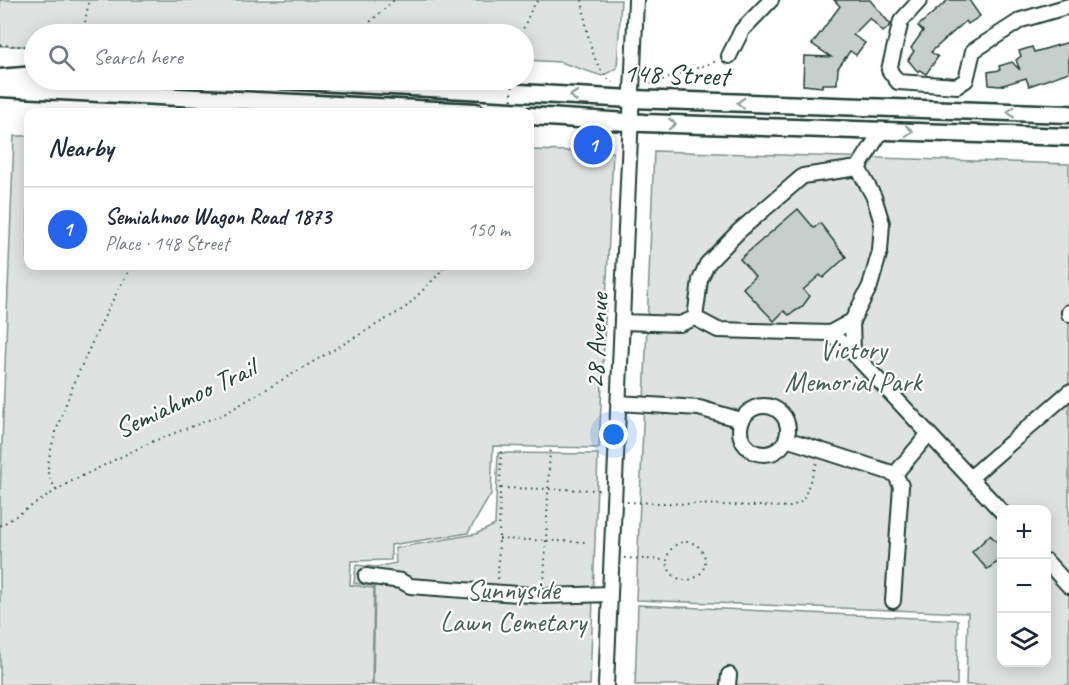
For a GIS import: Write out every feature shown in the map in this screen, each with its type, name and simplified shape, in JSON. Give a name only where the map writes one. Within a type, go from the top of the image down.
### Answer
[{"type":"main road","points":[[0,78],[24,76]]},
{"type":"main road","points":[[0,88],[24,89]]},
{"type":"main road","points":[[40,90],[397,108]]},
{"type":"main road","name":"148 Street","points":[[465,90],[632,99],[1069,114]]},
{"type":"main road","name":"148 Street","points":[[534,116],[632,122],[1069,137]]},
{"type":"street","name":"28 Avenue","points":[[606,685],[636,0]]},
{"type":"street","points":[[729,56],[742,30],[771,0]]},
{"type":"street","points":[[920,0],[901,21],[889,70],[898,82],[957,86],[966,80],[973,51],[1021,20],[1069,6]]},
{"type":"street","points":[[695,318],[700,280],[707,264],[739,231],[803,176],[858,168],[882,130]]},
{"type":"street","points":[[853,353],[852,321],[870,286],[880,251],[882,223],[874,197],[858,168]]},
{"type":"street","points":[[623,322],[680,324],[695,318],[718,330],[830,333],[852,321]]},
{"type":"street","points":[[830,333],[853,353],[997,507]]},
{"type":"street","points":[[970,478],[1069,392]]},
{"type":"street","points":[[618,403],[699,408],[741,420]]},
{"type":"street","points":[[759,406],[774,408],[786,419],[786,439],[774,453],[757,454],[744,444],[740,437],[741,420],[759,406]]},
{"type":"street","points":[[895,474],[928,435]]},
{"type":"street","points":[[786,439],[895,474],[901,486],[893,601]]},
{"type":"street","points":[[1051,566],[1069,586]]},
{"type":"street","points":[[366,576],[401,581],[410,586],[498,593],[543,596],[610,594]]},
{"type":"path","points":[[85,24],[89,0]]},
{"type":"path","points":[[368,24],[394,0]]},
{"type":"path","points":[[525,24],[532,8],[539,0]]},
{"type":"path","points":[[582,0],[589,42],[602,72],[618,85]]},
{"type":"path","points":[[0,45],[24,46]]},
{"type":"path","points":[[646,87],[729,56]]},
{"type":"path","points":[[511,108],[512,90]]},
{"type":"path","points":[[56,490],[48,473],[66,404],[115,293],[129,270]]},
{"type":"path","name":"Semiahmoo Trail","points":[[0,526],[56,490],[149,443],[233,408],[405,308],[441,270]]},
{"type":"path","points":[[498,593],[501,447]]},
{"type":"path","points":[[543,596],[550,449]]},
{"type":"path","points":[[624,502],[790,507],[803,501],[821,451]]},
{"type":"path","points":[[501,488],[602,490]]},
{"type":"path","points":[[499,539],[585,542]]},
{"type":"path","points":[[689,541],[700,548],[705,560],[697,576],[685,580],[674,576],[666,560],[667,553],[676,543],[689,541]]},
{"type":"path","points":[[622,558],[666,560]]},
{"type":"green space","points":[[0,0],[621,0],[617,68],[602,76],[560,62],[534,61],[534,24],[24,24],[24,46],[0,46]]},
{"type":"green space","points":[[14,136],[24,136],[24,270],[534,270],[534,150],[613,152],[599,448],[493,446],[491,494],[468,533],[391,545],[391,560],[351,561],[350,585],[374,588],[372,685],[0,685],[0,494]]},
{"type":"green space","name":"Victory Memorial Park","points":[[654,151],[1069,164],[1069,685],[966,685],[968,613],[636,600]]},
{"type":"green space","name":"Sunnyside Lawn Cemetary","points":[[498,453],[598,454],[590,685],[373,685],[375,586],[354,583],[356,565],[376,567],[396,563],[395,548],[476,534],[495,525]]},
{"type":"green space","points":[[638,605],[958,620],[957,685],[635,685]]},
{"type":"building","points":[[834,0],[870,0],[891,25],[883,32],[870,18],[853,35],[865,43],[856,55],[850,51],[838,68],[837,84],[822,84],[822,87],[803,85],[804,56],[831,57],[812,44],[840,6]]},
{"type":"building","points":[[948,0],[969,0],[980,16],[968,24],[966,21],[931,52],[938,57],[926,74],[920,70],[918,72],[908,60],[914,51],[911,48],[923,31],[918,26]]},
{"type":"building","points":[[1069,42],[1069,72],[1029,86],[1026,78],[1000,86],[989,85],[988,72],[1000,70],[999,66],[1012,62],[1020,70],[1016,60],[1021,56],[1019,51],[1032,47],[1034,52]]},
{"type":"building","points":[[798,209],[814,228],[820,223],[846,257],[823,278],[820,275],[803,290],[810,296],[802,307],[789,315],[784,311],[774,321],[743,288],[755,276],[740,259]]},
{"type":"building","points":[[990,535],[997,542],[997,562],[987,569],[972,552]]},
{"type":"place","name":"Semiahmoo Wagon Road 1873","points":[[593,145]]}]
